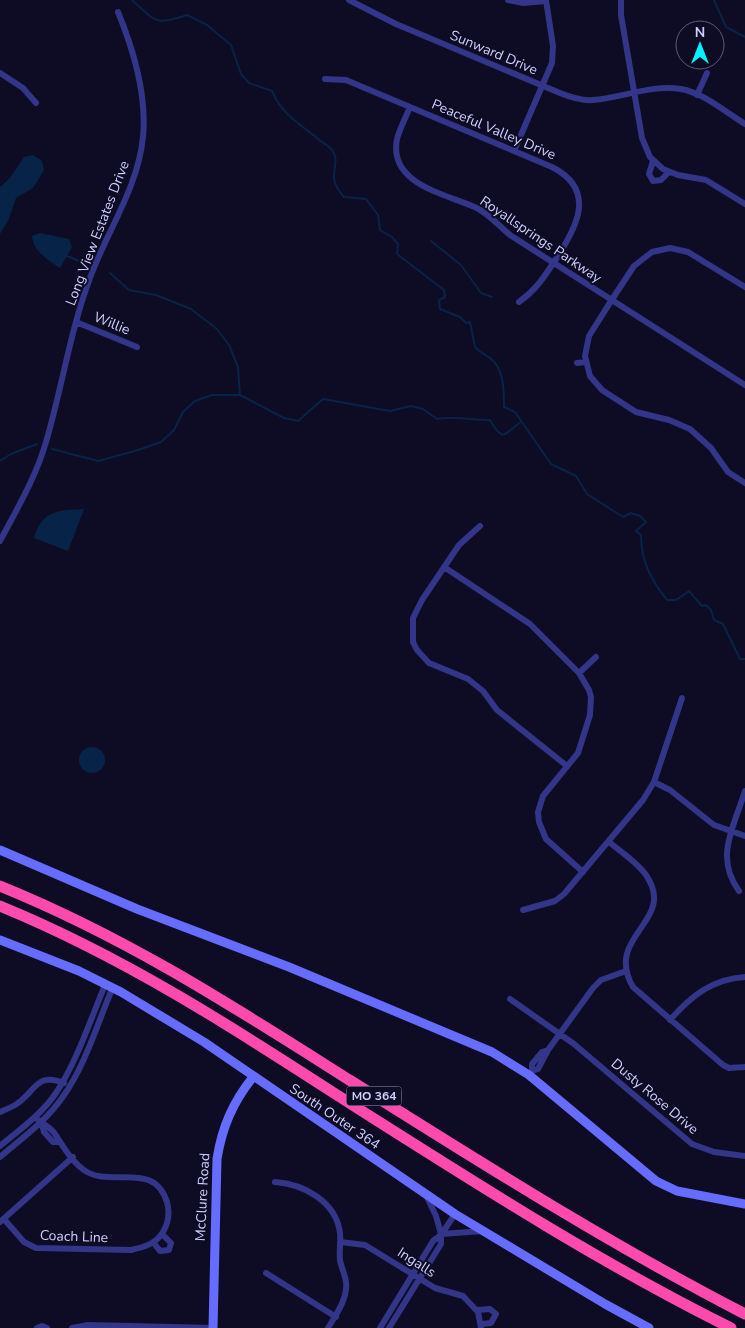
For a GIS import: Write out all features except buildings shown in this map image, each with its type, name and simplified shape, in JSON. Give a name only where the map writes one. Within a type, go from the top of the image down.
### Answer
[{"type":"highway","name":"MO 364","points":[[0,886],[109,935],[190,980],[582,1225],[745,1314]]},
{"type":"highway","name":"MO 364","points":[[0,906],[91,948],[174,992],[565,1237],[731,1328]]},
{"type":"street","name":"Sunward Drive","points":[[349,0],[396,24],[541,86],[588,100],[668,88],[682,89],[697,94],[745,124]]},
{"type":"street","points":[[508,0],[523,3],[546,0],[553,54],[552,63],[514,151]]},
{"type":"street","points":[[621,0],[621,11],[643,142],[653,161],[669,172],[706,180],[745,204]]},
{"type":"street","name":"Long View Estates Drive","points":[[0,541],[31,482],[46,444],[76,322],[90,278],[135,175],[143,140],[141,91],[118,12]]},
{"type":"street","points":[[697,94],[707,73]]},
{"type":"street","points":[[0,74],[24,88],[36,103]]},
{"type":"street","name":"Peaceful Valley Drive","points":[[326,79],[346,80],[559,171],[570,181],[577,196],[579,207],[578,223],[536,290],[519,302]]},
{"type":"street","name":"Royallsprings Parkway","points":[[410,107],[398,136],[397,147],[399,162],[408,176],[419,184],[482,211],[509,235],[745,384]]},
{"type":"street","points":[[653,161],[649,174],[653,181],[660,180],[669,172]]},
{"type":"street","points":[[745,287],[688,252],[666,248],[652,252],[641,259],[611,301],[588,340],[586,362],[592,379],[602,390],[636,412],[669,420],[690,429],[711,448],[728,472],[745,483]]},
{"type":"street","name":"Willie","points":[[76,322],[137,347]]},
{"type":"street","points":[[578,363],[586,362]]},
{"type":"street","points":[[480,526],[459,545],[413,618],[412,634],[417,650],[429,663],[468,679],[483,691],[497,710],[567,766]]},
{"type":"street","points":[[444,567],[530,624],[584,680],[592,697],[590,715],[578,753],[543,796],[538,812],[539,822],[546,839],[583,872]]},
{"type":"street","points":[[578,673],[596,658]]},
{"type":"street","points":[[523,910],[555,901],[564,894],[639,805],[654,782],[682,698]]},
{"type":"street","points":[[654,782],[670,790],[706,820],[745,836]]},
{"type":"street","points":[[739,891],[726,869],[725,855],[745,791]]},
{"type":"street","points":[[609,842],[646,874],[654,892],[650,917],[628,948],[625,957],[626,971],[633,987],[723,1065],[728,1068],[745,1067]]},
{"type":"street","points":[[0,850],[137,909],[289,966],[492,1052],[531,1073],[656,1181],[677,1191],[745,1204]]},
{"type":"street","name":"South Outer 364","points":[[0,940],[78,971],[108,987],[122,992],[204,1042],[456,1214],[649,1328]]},
{"type":"street","points":[[531,1073],[532,1064],[542,1052],[548,1050],[601,980],[626,971]]},
{"type":"street","points":[[670,1020],[702,989],[728,979],[745,977]]},
{"type":"street","points":[[0,1146],[39,1121],[62,1082],[108,987]]},
{"type":"street","points":[[0,1157],[62,1099],[70,1086],[108,987]]},
{"type":"street","name":"Dusty Rose Drive","points":[[510,999],[560,1033],[692,1144],[714,1152],[745,1156]]},
{"type":"street","name":"McClure Road","points":[[213,1328],[217,1159],[222,1132],[233,1105],[253,1077]]},
{"type":"street","points":[[0,1112],[17,1104],[43,1080],[52,1079],[70,1086]]},
{"type":"street","name":"Coach Line","points":[[2,1220],[24,1242],[36,1248],[131,1250],[145,1247],[153,1242],[162,1234],[169,1219],[168,1207],[163,1192],[152,1182],[138,1177],[101,1176],[87,1172],[58,1142],[53,1142],[44,1132],[39,1121]]},
{"type":"street","points":[[2,1220],[72,1157]]},
{"type":"street","points":[[275,1182],[291,1183],[321,1200],[333,1212],[337,1222],[340,1261],[347,1283],[344,1297],[336,1316],[328,1328]]},
{"type":"street","points":[[389,1328],[440,1244],[441,1235],[436,1216],[426,1194]]},
{"type":"street","points":[[380,1328],[433,1241],[441,1235],[456,1214]]},
{"type":"street","points":[[441,1235],[483,1231]]},
{"type":"street","name":"Coach Line","points":[[153,1242],[160,1250],[168,1250],[171,1243],[162,1234]]},
{"type":"street","name":"Ingalls","points":[[340,1242],[365,1246],[435,1288],[463,1296],[477,1310],[482,1326],[491,1323],[496,1314],[490,1309],[477,1310]]},
{"type":"street","points":[[266,1273],[336,1316]]},
{"type":"street","points":[[72,1328],[88,1325],[213,1328]]},
{"type":"street","points":[[37,1328],[42,1326],[47,1328]]},
{"type":"water","points":[[33,155],[42,161],[44,170],[33,188],[16,198],[8,221],[0,234],[0,187],[10,178],[24,157]]},
{"type":"water","points":[[40,233],[69,239],[72,247],[60,268],[42,255],[35,246],[32,236]]},
{"type":"water","points":[[84,509],[68,551],[34,538],[42,522],[53,513]]},
{"type":"water","points":[[92,747],[101,751],[105,760],[101,769],[92,773],[83,769],[79,760],[83,751]]},
{"type":"waterway","points":[[132,0],[156,20],[162,21],[187,15],[207,25],[231,45],[241,74],[249,83],[272,91],[285,112],[332,150],[336,160],[335,182],[344,197],[366,199],[378,215],[380,230],[392,237],[398,244],[397,254],[444,290],[445,297],[439,300],[440,309],[460,317],[466,323],[470,322],[475,347],[498,367],[503,384],[504,407],[515,412],[551,464],[576,476],[587,494],[623,517],[631,513],[640,516],[646,522],[636,531],[641,535],[641,544],[648,570],[661,593],[667,600],[676,600],[689,591],[702,606],[706,605],[711,610],[714,620],[723,624],[740,659],[745,659]]},
{"type":"waterway","points":[[714,0],[726,27],[745,37]]},
{"type":"waterway","points":[[431,241],[461,265],[481,293],[492,297]]},
{"type":"waterway","points":[[67,256],[84,263]]},
{"type":"waterway","points":[[110,273],[129,290],[156,295],[191,309],[217,329],[229,345],[238,367],[240,395]]},
{"type":"waterway","points":[[52,449],[98,461],[135,451],[161,442],[174,430],[183,412],[195,401],[212,395],[240,395],[284,418],[298,421],[323,399],[390,411],[411,406],[423,409],[437,419],[490,420],[498,432],[502,434],[505,434],[521,422]]},
{"type":"waterway","points":[[0,461],[11,454],[37,444]]}]
